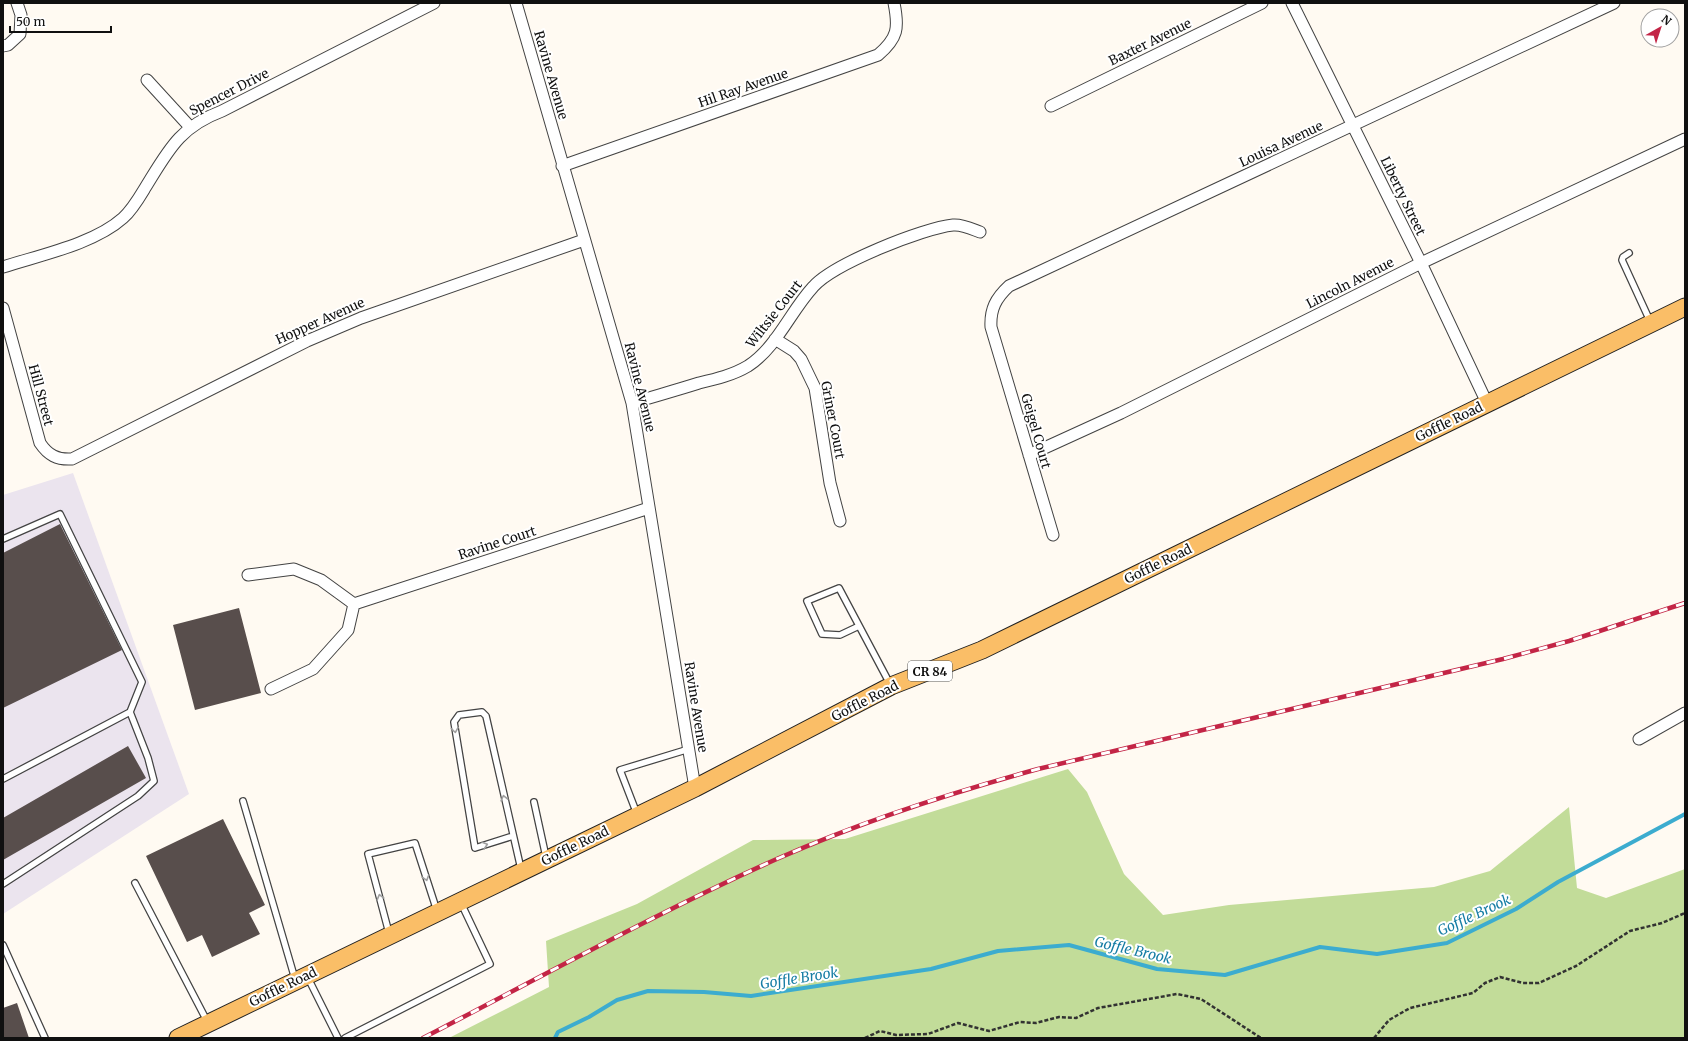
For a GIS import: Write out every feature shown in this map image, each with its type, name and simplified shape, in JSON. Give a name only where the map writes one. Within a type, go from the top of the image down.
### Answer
[{"type":"main road","name":"Goffle Road","points":[[178,1038],[695,788],[891,686],[982,650],[1685,307]]},
{"type":"street","points":[[3,46],[8,44],[20,34],[21,15],[17,3]]},
{"type":"street","name":"Spencer Drive","points":[[3,268],[96,236],[112,227],[125,217],[137,201],[172,146],[190,127],[207,116],[229,107],[434,3]]},
{"type":"street","name":"Ravine Avenue","points":[[516,3],[562,166],[632,403],[695,788]]},
{"type":"street","name":"Hil Ray Avenue","points":[[562,166],[878,55],[889,46],[895,35],[897,21],[894,3]]},
{"type":"street","name":"Baxter Avenue","points":[[1050,106],[1262,3]]},
{"type":"street","name":"Liberty Street","points":[[1292,3],[1421,263],[1487,403]]},
{"type":"street","name":"Louisa Avenue","points":[[993,334],[991,316],[994,304],[1000,294],[1009,286],[1614,3]]},
{"type":"street","points":[[147,80],[190,127]]},
{"type":"street","name":"Lincoln Avenue","points":[[1029,455],[1121,413],[1421,263],[1685,139]]},
{"type":"street","name":"Wiltsie Court","points":[[632,403],[730,374],[747,366],[761,356],[814,285],[846,262],[931,230],[954,225],[967,227],[980,232]]},
{"type":"street","name":"Hopper Avenue","points":[[80,456],[307,341],[354,320],[584,240]]},
{"type":"street","name":"Hill Street","points":[[3,308],[40,443],[45,451],[62,459],[72,459],[80,456]]},
{"type":"street","name":"Geigel Court","points":[[993,334],[1052,535]]},
{"type":"street","name":"Griner Court","points":[[775,339],[794,351],[801,359],[814,388],[830,483],[840,521]]},
{"type":"street","name":"Ravine Court","points":[[354,604],[649,508]]},
{"type":"street","points":[[248,575],[294,569],[321,580],[354,604],[348,630],[313,669],[271,689]]},
{"type":"street","points":[[1639,739],[1685,713]]},
{"type":"lane","points":[[1629,253],[1623,257],[1622,260],[1651,324]]},
{"type":"lane","points":[[3,539],[60,514],[142,682],[130,712],[3,779]]},
{"type":"lane","points":[[859,626],[840,635],[822,634],[807,602],[838,588],[859,626],[891,686]]},
{"type":"lane","points":[[3,884],[138,796],[154,780],[148,758],[130,712]]},
{"type":"lane","points":[[513,836],[475,848],[454,722],[459,715],[482,712],[486,716],[522,871]]},
{"type":"lane","points":[[637,816],[620,770],[689,749]]},
{"type":"lane","points":[[243,801],[301,978],[338,1038]]},
{"type":"lane","points":[[534,802],[547,859]]},
{"type":"lane","points":[[390,935],[368,854],[415,843],[437,912]]},
{"type":"lane","points":[[135,883],[208,1023]]},
{"type":"lane","points":[[345,1038],[490,964],[460,901]]},
{"type":"lane","points":[[3,945],[45,1038]]},
{"type":"path","points":[[1374,1038],[1388,1020],[1410,1008],[1473,993],[1485,983],[1500,977],[1523,983],[1539,983],[1576,966],[1630,931],[1662,923],[1685,913]]},
{"type":"path","points":[[865,1038],[880,1031],[896,1035],[928,1034],[958,1023],[989,1031],[1020,1022],[1036,1023],[1059,1017],[1076,1018],[1098,1008],[1177,994],[1200,999],[1261,1038]]},
{"type":"shaded area","points":[[73,473],[189,794],[3,914],[3,495]]},
{"type":"green space","points":[[1068,769],[1087,792],[1124,874],[1163,915],[1229,905],[1434,887],[1490,871],[1569,807],[1577,888],[1606,898],[1685,869],[1685,1038],[449,1038],[549,987],[546,941],[637,904],[753,840],[845,839]]},
{"type":"building","points":[[60,524],[122,650],[3,708],[3,553]]},
{"type":"building","points":[[239,608],[261,693],[195,710],[173,625]]},
{"type":"building","points":[[128,746],[146,778],[3,860],[3,818]]},
{"type":"building","points":[[223,819],[265,905],[249,913],[260,934],[212,957],[202,935],[187,942],[146,856]]},
{"type":"building","points":[[17,1003],[29,1038],[3,1038],[3,1008]]},
{"type":"waterway","name":"Goffle Brook","points":[[555,1038],[558,1032],[589,1017],[617,1000],[648,991],[704,992],[751,996],[931,969],[998,951],[1069,945],[1157,969],[1225,975],[1320,947],[1377,954],[1447,943],[1516,909],[1558,882],[1685,814]]},
{"type":"railway","points":[[423,1038],[689,900],[779,858],[875,820],[972,788],[1038,769],[1503,659],[1569,641],[1685,603]]}]
